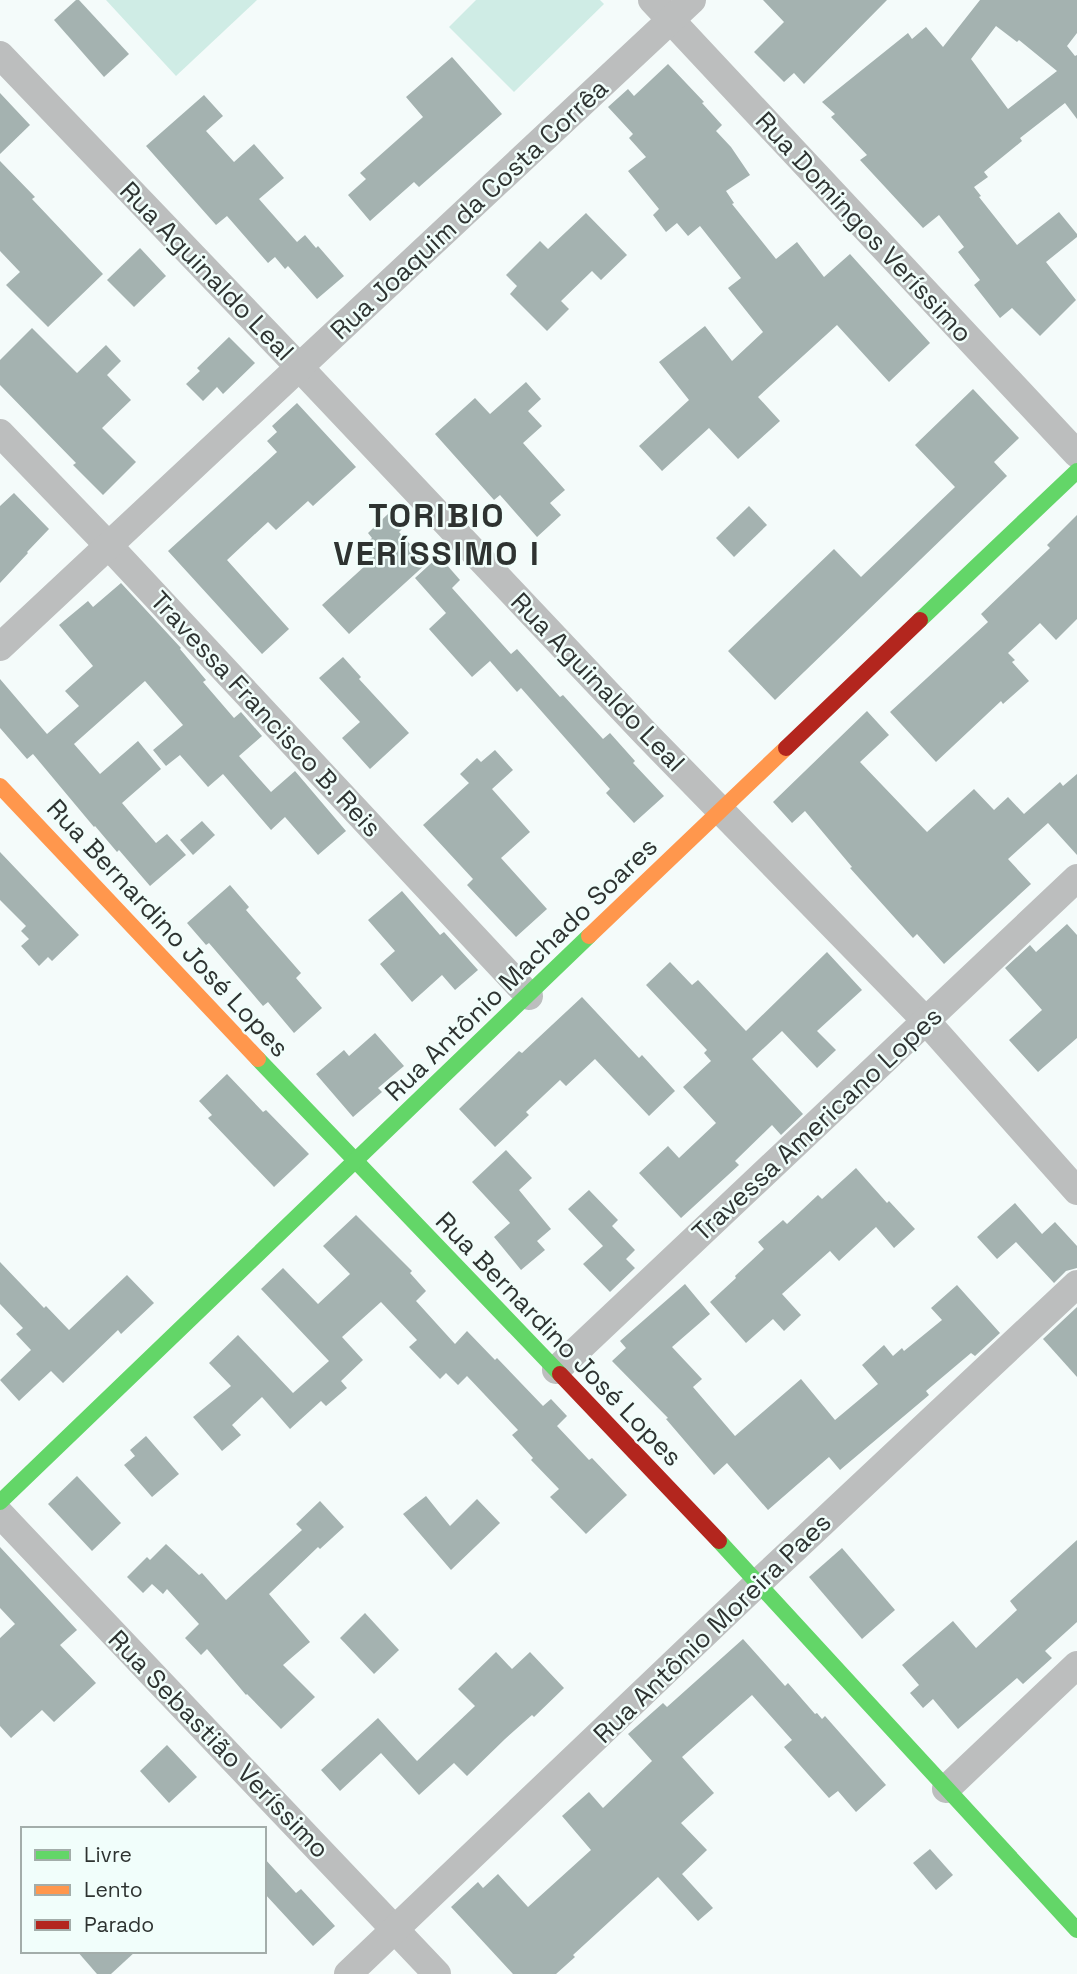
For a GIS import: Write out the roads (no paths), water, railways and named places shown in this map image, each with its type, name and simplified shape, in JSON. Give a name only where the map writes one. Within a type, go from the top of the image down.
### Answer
[{"type":"street","name":"Rua Joaquim da Costa Corrêa","points":[[0,647],[300,368],[661,10],[692,0]]},
{"type":"street","name":"Rua Domingos Veríssimo","points":[[661,10],[1077,454]]},
{"type":"street","name":"Rua Aguinaldo Leal","points":[[0,55],[645,733],[926,1021],[1077,1191]]},
{"type":"street","name":"Travessa Francisco B. Reis","points":[[0,433],[529,996]]},
{"type":"street","name":"Rua Antônio Machado Soares","points":[[0,1502],[1077,471]]},
{"type":"street","name":"Rua Bernardino José Lopes","points":[[0,786],[758,1583],[1077,1930]]},
{"type":"street","name":"Travessa Americano Lopes","points":[[556,1370],[1077,878]]},
{"type":"street","name":"Rua Antônio Moreira Paes","points":[[348,1974],[758,1583],[1077,1284]]},
{"type":"street","name":"Rua Sebastião Veríssimo","points":[[0,1514],[437,1974]]},
{"type":"street","points":[[946,1788],[1077,1665]]},
{"type":"district","name":"TORIBIO VERÍSSIMO I","points":[[437,535]]}]
